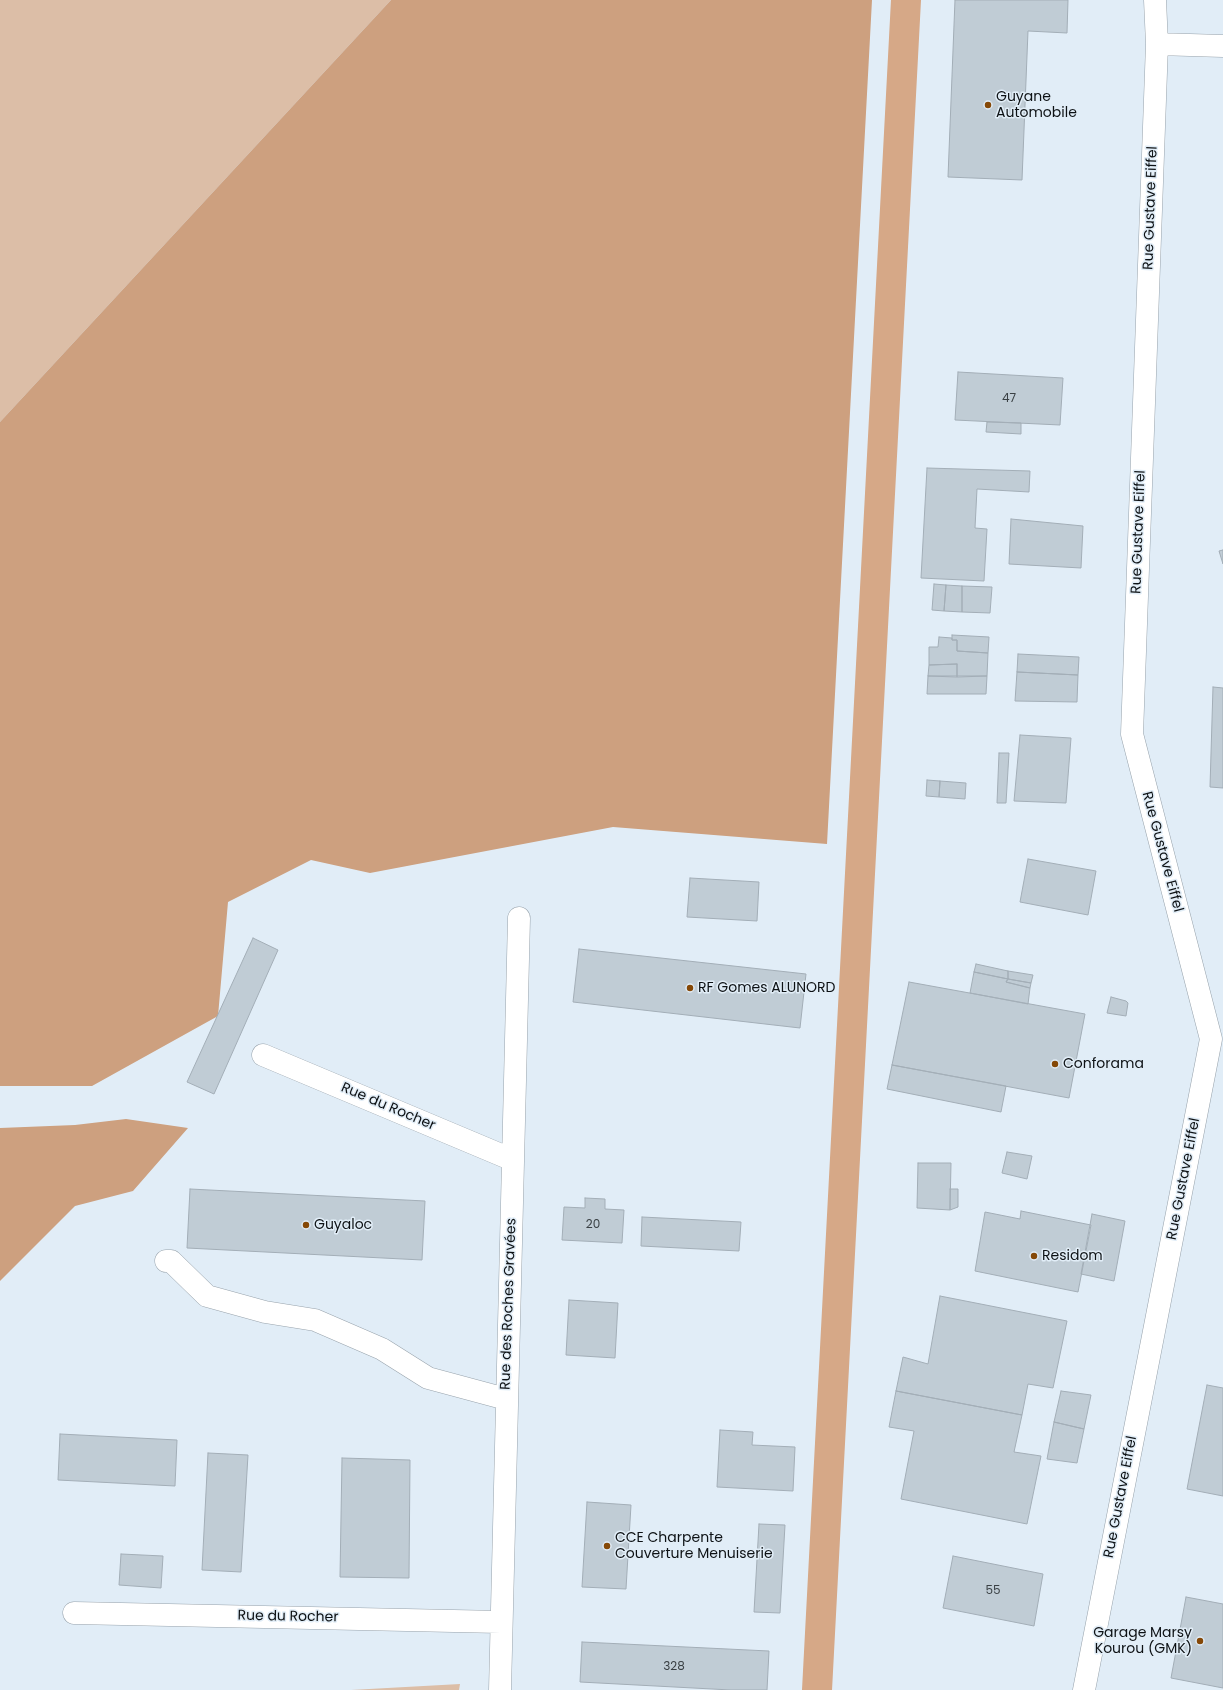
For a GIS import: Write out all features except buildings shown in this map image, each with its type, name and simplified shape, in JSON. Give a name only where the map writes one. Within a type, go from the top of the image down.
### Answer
[{"type":"street","name":"Rue Gustave Eiffel","points":[[1084,1690],[1211,1039],[1132,734],[1157,44],[1155,0]]},
{"type":"street","points":[[1157,44],[1223,46]]},
{"type":"street","name":"Rue des Roches Gravées","points":[[500,1690],[519,918]]},
{"type":"street","name":"Rue du Rocher","points":[[263,1055],[513,1160]]},
{"type":"street","points":[[166,1261],[171,1261],[207,1296],[265,1312],[315,1320],[382,1349],[428,1378],[506,1399]]},
{"type":"street","name":"Rue du Rocher","points":[[74,1613],[501,1622]]},
{"type":"shaded area","points":[[0,0],[391,0],[0,422]]},
{"type":"shaded area","points":[[391,0],[872,0],[827,844],[613,827],[370,873],[311,860],[228,902],[218,1016],[92,1086],[0,1086],[0,422]]},
{"type":"shaded area","points":[[126,1119],[188,1128],[133,1191],[75,1206],[0,1281],[0,1128],[75,1125]]},
{"type":"shaded area","points":[[460,1684],[459,1690],[351,1690]]},
{"type":"waterway","points":[[817,1690],[906,0]]},
{"type":"place","name":"Guyane Automobile","points":[[988,105]]},
{"type":"place","name":"RF Gomes ALUNORD","points":[[690,988]]},
{"type":"place","name":"Conforama","points":[[1055,1064]]},
{"type":"place","name":"Guyaloc","points":[[306,1225]]},
{"type":"place","name":"Residom","points":[[1034,1256]]},
{"type":"place","name":"CCE Charpente Couverture Menuiserie","points":[[607,1546]]},
{"type":"place","name":"Garage Marsy Kourou (GMK)","points":[[1200,1641]]}]
